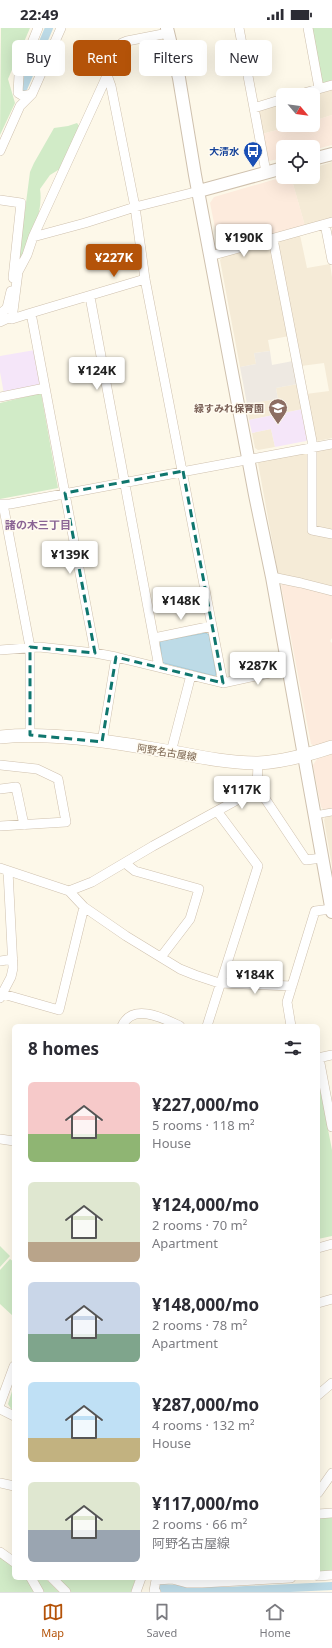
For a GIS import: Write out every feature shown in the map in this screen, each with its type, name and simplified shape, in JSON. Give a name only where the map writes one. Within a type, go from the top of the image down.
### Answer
[{"type":"main road","name":"阿野名古屋線","points":[[0,737],[30,735],[102,742],[232,762],[258,763],[277,762],[304,756],[332,747]]},
{"type":"street","points":[[32,94],[23,96],[18,93],[19,76],[38,28]]},
{"type":"street","points":[[0,151],[20,106],[32,94],[62,28]]},
{"type":"street","points":[[239,28],[266,172]]},
{"type":"street","points":[[308,28],[320,88],[332,85]]},
{"type":"street","points":[[127,40],[167,31],[179,78],[198,191],[272,577],[332,910],[315,911],[287,1002],[291,1024]]},
{"type":"street","points":[[107,76],[111,86],[135,207],[145,279],[223,683]]},
{"type":"street","points":[[107,76],[33,237],[27,255],[18,272],[12,319],[90,297],[145,279]]},
{"type":"street","points":[[254,108],[276,101]]},
{"type":"street","points":[[320,157],[332,154]]},
{"type":"street","points":[[33,237],[85,224],[135,207],[276,170]]},
{"type":"street","points":[[0,200],[21,203],[20,223],[11,289],[7,308],[0,314]]},
{"type":"street","points":[[210,256],[329,223],[332,260]]},
{"type":"street","points":[[272,239],[313,447],[312,530],[332,534]]},
{"type":"street","points":[[90,297],[159,667]]},
{"type":"street","points":[[31,313],[95,654]]},
{"type":"street","points":[[0,322],[13,316]]},
{"type":"street","points":[[0,397],[45,388]]},
{"type":"street","points":[[30,735],[30,647],[1,504],[248,458],[332,444]]},
{"type":"street","points":[[272,577],[332,591]]},
{"type":"street","points":[[154,638],[212,626]]},
{"type":"street","points":[[0,650],[30,647],[116,657],[223,683],[289,669]]},
{"type":"street","points":[[102,742],[116,657]]},
{"type":"street","points":[[171,752],[191,675]]},
{"type":"street","points":[[257,790],[258,763]]},
{"type":"street","points":[[0,765],[37,769],[58,778],[66,822],[0,826]]},
{"type":"street","points":[[0,789],[16,787],[24,825]]},
{"type":"street","points":[[69,891],[92,882],[257,790]]},
{"type":"street","points":[[257,790],[262,794],[306,860],[322,858]]},
{"type":"street","points":[[208,1024],[258,866],[217,811]]},
{"type":"street","points":[[315,815],[332,812]]},
{"type":"street","points":[[125,863],[135,871],[199,889],[190,919],[161,957]]},
{"type":"street","points":[[84,907],[58,1010],[1,996],[11,978],[13,959],[5,913],[4,870],[69,891],[84,907],[126,936],[180,968],[220,983],[292,986]]},
{"type":"street","points":[[0,961],[13,959]]},
{"type":"street","points":[[123,1024],[139,1014],[156,1015],[176,1024]]},
{"type":"street","points":[[320,1058],[332,1055]]},
{"type":"street","points":[[320,1068],[332,1127]]},
{"type":"street","points":[[0,1139],[12,1141]]},
{"type":"street","points":[[320,1247],[332,1244]]},
{"type":"street","points":[[320,1302],[332,1299]]},
{"type":"street","points":[[0,1404],[12,1371]]},
{"type":"street","points":[[320,1393],[332,1383]]},
{"type":"street","points":[[0,1409],[12,1415]]},
{"type":"street","points":[[320,1490],[332,1473]]},
{"type":"street","points":[[0,1483],[12,1486]]},
{"type":"street","points":[[320,1514],[332,1513]]},
{"type":"street","points":[[0,1552],[12,1561]]},
{"type":"street","points":[[320,1576],[332,1575]]},
{"type":"street","points":[[32,1580],[39,1592]]},
{"type":"street","points":[[54,1580],[66,1592]]},
{"type":"street","points":[[136,1592],[140,1580]]},
{"type":"street","points":[[156,1580],[154,1591],[156,1592]]},
{"type":"street","points":[[176,1580],[187,1583],[266,1580]]},
{"type":"street","points":[[206,1580],[213,1582]]},
{"type":"highlighted area","points":[[183,471],[223,683],[116,657],[102,742],[30,735],[30,647],[95,653],[65,493]]},
{"type":"shaded area","points":[[332,89],[332,115],[320,119],[320,93]]},
{"type":"shaded area","points":[[276,104],[276,130],[262,134],[258,113],[260,109]]},
{"type":"shaded area","points":[[332,115],[332,145],[320,148],[320,140],[276,140],[276,160],[267,160],[262,134],[276,130],[276,132],[320,132],[320,119]]},
{"type":"shaded area","points":[[332,162],[332,219],[305,226],[293,184],[320,184],[320,166]]},
{"type":"shaded area","points":[[276,179],[276,184],[293,184],[305,226],[222,249],[219,248],[210,203],[214,197]]},
{"type":"shaded area","points":[[300,235],[307,268],[330,264],[332,277],[332,438],[318,441],[314,438],[306,394],[329,391],[324,363],[301,366],[277,244],[279,241]]},
{"type":"shaded area","points":[[268,244],[271,245],[289,336],[268,340],[270,351],[254,353],[256,364],[240,367],[220,260],[223,256]]},
{"type":"shaded area","points":[[35,350],[41,384],[40,386],[4,394],[0,372],[0,356]]},
{"type":"shaded area","points":[[270,351],[272,365],[293,361],[298,384],[276,388],[278,399],[247,404],[240,367],[256,364],[254,353]]},
{"type":"shaded area","points":[[298,384],[303,409],[249,420],[247,404],[278,399],[276,388]]},
{"type":"shaded area","name":"緑すみれ保育園","points":[[303,409],[309,437],[306,441],[275,447],[271,429],[252,433],[249,420]]},
{"type":"shaded area","points":[[271,429],[275,447],[258,450],[255,448],[252,433]]},
{"type":"shaded area","points":[[332,446],[332,531],[319,529],[315,524],[315,454],[318,449]]},
{"type":"shaded area","points":[[304,451],[309,454],[310,533],[332,537],[332,588],[281,576],[278,573],[258,463],[262,459]]},
{"type":"shaded area","points":[[283,583],[332,593],[332,638],[330,641],[332,643],[332,743],[317,747],[311,744],[281,585]]},
{"type":"shaded area","points":[[332,754],[332,809],[324,810],[321,807],[313,765],[317,759]]},
{"type":"shaded area","points":[[332,814],[332,866],[324,820],[326,815]]},
{"type":"green space","points":[[1,28],[30,28],[25,40],[12,40],[12,70],[8,79],[15,103],[0,135]]},
{"type":"green space","points":[[311,28],[332,28],[332,82],[321,83]]},
{"type":"green space","points":[[77,123],[80,127],[63,167],[50,175],[40,189],[40,208],[34,228],[18,264],[30,172],[54,128]]},
{"type":"green space","points":[[41,393],[58,488],[0,499],[0,403]]},
{"type":"green space","points":[[320,1088],[332,1150],[332,1236],[320,1239]]},
{"type":"green space","points":[[0,1246],[10,1256],[0,1267]]},
{"type":"green space","points":[[10,1259],[12,1260],[12,1315],[0,1304],[0,1270]]},
{"type":"green space","points":[[12,1391],[12,1410],[8,1404]]},
{"type":"green space","points":[[320,1517],[332,1517],[332,1573],[320,1574]]},
{"type":"green space","points":[[0,1556],[12,1565],[12,1580],[27,1580],[36,1592],[0,1592]]},
{"type":"green space","points":[[35,1580],[47,1580],[59,1592],[41,1592]]},
{"type":"green space","points":[[60,1580],[135,1580],[131,1592],[71,1592]]},
{"type":"water","points":[[206,633],[209,635],[216,674],[215,676],[164,663],[162,661],[160,641]]},
{"type":"waterway","points":[[23,89],[49,28]]},
{"type":"waterway","points":[[159,1588],[227,1591],[332,1586]]},
{"type":"place","name":"大清水","points":[[253,168]]},
{"type":"place","name":"緑すみれ保育園","points":[[278,425]]},
{"type":"district","name":"諸の木三丁目","points":[[38,525]]}]
